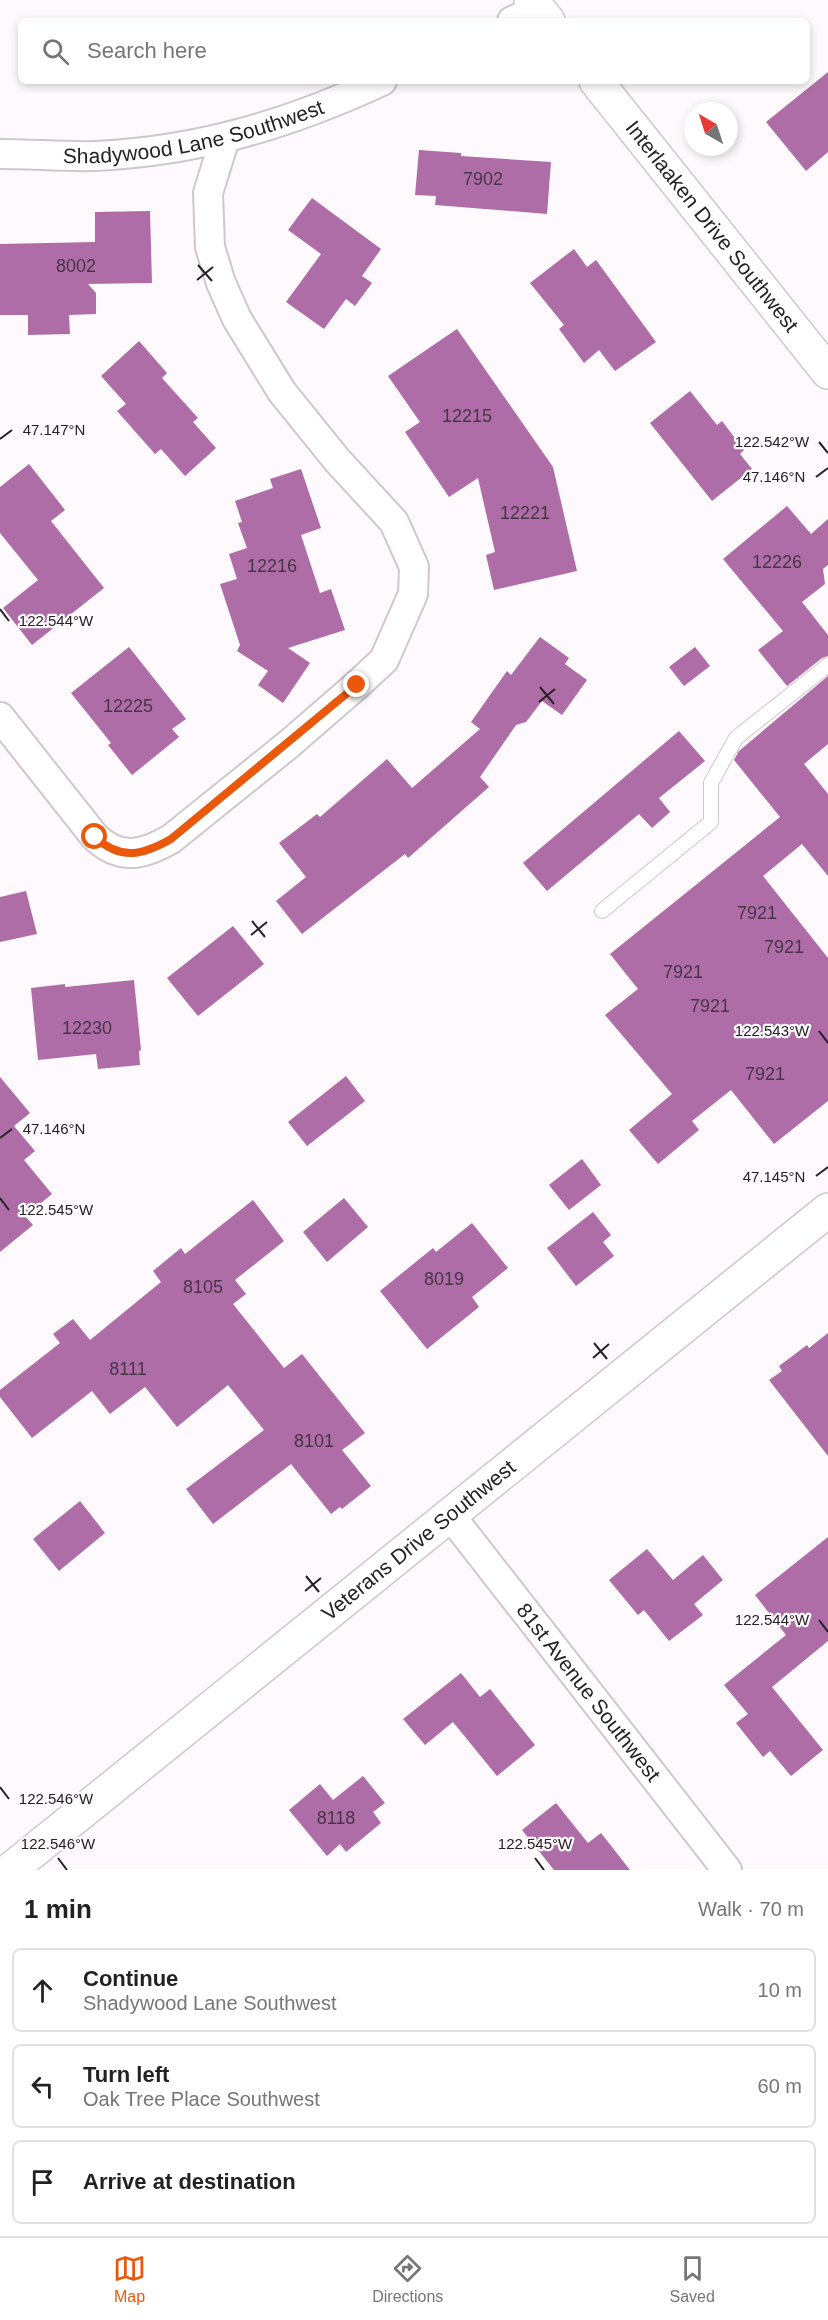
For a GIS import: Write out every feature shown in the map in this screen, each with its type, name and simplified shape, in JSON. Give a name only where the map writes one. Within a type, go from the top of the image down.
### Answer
[{"type":"street","name":"Shadywood Lane Southwest","points":[[0,154],[94,156],[182,147],[268,127],[375,84]]},
{"type":"street","name":"Interlaaken Drive Southwest","points":[[598,84],[828,372]]},
{"type":"street","points":[[0,717],[95,837],[106,847],[132,854],[150,851],[171,839],[384,660],[413,594],[414,567],[394,522],[337,460],[282,392],[237,319],[221,283],[210,247],[208,193],[225,138]]},
{"type":"street","name":"Veterans Drive Southwest","points":[[10,1870],[828,1210]]},
{"type":"street","name":"81st Avenue Southwest","points":[[450,1515],[727,1870]]},
{"type":"lane","points":[[602,911],[711,822],[711,783],[736,738],[828,664]]},
{"type":"building","points":[[828,72],[828,152],[806,171],[766,122]]},
{"type":"building","points":[[419,150],[461,153],[461,156],[551,162],[547,214],[435,205],[436,196],[415,195]]},
{"type":"building","points":[[312,198],[381,249],[362,276],[372,283],[355,306],[346,299],[324,329],[286,302],[321,254],[288,230]]},
{"type":"building","points":[[150,211],[152,283],[88,284],[96,293],[96,314],[69,315],[70,334],[28,335],[28,315],[0,315],[0,244],[95,242],[95,212]]},
{"type":"building","points":[[574,249],[587,267],[596,260],[656,342],[615,371],[599,350],[584,363],[559,329],[564,325],[530,283]]},
{"type":"building","points":[[457,329],[553,467],[577,571],[494,590],[486,555],[495,552],[478,478],[449,497],[405,432],[420,422],[388,376]]},
{"type":"building","points":[[139,341],[167,373],[162,378],[198,418],[193,422],[216,448],[185,476],[161,449],[155,454],[117,411],[126,404],[101,376]]},
{"type":"building","points":[[690,391],[717,425],[722,421],[744,450],[740,454],[752,469],[712,501],[650,423]]},
{"type":"building","points":[[29,464],[65,510],[51,521],[104,588],[32,645],[3,608],[38,580],[0,533],[0,487]]},
{"type":"building","points":[[301,469],[321,528],[301,535],[320,593],[331,589],[345,630],[288,648],[310,663],[283,703],[258,685],[268,671],[237,651],[240,645],[220,584],[237,579],[229,554],[247,548],[238,523],[242,522],[235,501],[273,488],[270,479]]},
{"type":"building","points":[[787,506],[811,534],[828,519],[828,565],[823,569],[825,584],[802,602],[828,635],[828,656],[822,658],[787,686],[758,650],[783,631],[723,559]]},
{"type":"building","points":[[540,637],[569,658],[565,664],[587,680],[562,715],[542,701],[526,722],[516,725],[480,777],[489,787],[408,858],[405,854],[302,934],[276,901],[306,877],[279,843],[317,814],[320,817],[387,759],[412,788],[480,729],[471,722],[507,671],[511,675]]},
{"type":"building","points":[[129,647],[186,719],[172,729],[179,737],[132,775],[108,745],[111,743],[71,693]]},
{"type":"building","points":[[695,647],[710,666],[684,686],[669,667]]},
{"type":"building","points":[[828,676],[828,744],[804,764],[828,794],[828,876],[802,844],[763,876],[828,958],[828,1101],[774,1144],[731,1090],[692,1121],[699,1130],[658,1164],[629,1130],[672,1094],[605,1015],[638,989],[610,954],[780,817],[734,760],[739,751]]},
{"type":"building","points":[[679,731],[705,761],[659,798],[670,812],[652,828],[639,814],[547,891],[523,863]]},
{"type":"building","points":[[26,891],[37,934],[0,942],[0,897]]},
{"type":"building","points":[[233,926],[264,964],[198,1016],[167,978]]},
{"type":"building","points":[[134,980],[141,1050],[139,1051],[140,1065],[98,1069],[96,1054],[38,1060],[31,988]]},
{"type":"building","points":[[346,1076],[365,1101],[307,1146],[288,1122]]},
{"type":"building","points":[[0,1077],[30,1113],[14,1126],[35,1151],[24,1160],[52,1194],[25,1216],[33,1225],[0,1252]]},
{"type":"building","points":[[582,1159],[601,1185],[569,1210],[549,1185]]},
{"type":"building","points":[[344,1198],[368,1227],[327,1262],[303,1232]]},
{"type":"building","points":[[253,1200],[284,1241],[235,1280],[246,1294],[233,1304],[284,1368],[302,1354],[365,1433],[342,1450],[371,1486],[342,1509],[340,1507],[331,1514],[291,1464],[213,1524],[186,1489],[264,1430],[228,1385],[177,1427],[145,1387],[110,1414],[92,1391],[32,1438],[0,1397],[0,1390],[60,1343],[53,1334],[73,1319],[90,1340],[161,1282],[153,1271],[181,1248],[185,1254]]},
{"type":"building","points":[[593,1212],[611,1235],[603,1242],[614,1256],[576,1286],[547,1248]]},
{"type":"building","points":[[472,1223],[508,1268],[472,1297],[479,1307],[427,1349],[380,1291],[433,1248],[436,1252]]},
{"type":"building","points":[[828,1333],[828,1456],[769,1380],[782,1371],[779,1366],[807,1345],[809,1348]]},
{"type":"building","points":[[80,1501],[105,1533],[59,1571],[33,1539]]},
{"type":"building","points":[[828,1537],[828,1641],[772,1687],[823,1750],[791,1776],[770,1751],[763,1757],[736,1723],[748,1714],[724,1685],[786,1635],[755,1595]]},
{"type":"building","points":[[647,1549],[673,1580],[703,1555],[723,1580],[694,1604],[703,1615],[669,1641],[644,1610],[638,1615],[609,1580]]},
{"type":"building","points":[[461,1673],[480,1697],[490,1689],[535,1745],[497,1776],[453,1722],[425,1745],[403,1719]]},
{"type":"building","points":[[363,1776],[385,1803],[373,1812],[381,1823],[346,1852],[340,1844],[327,1856],[289,1810],[320,1784],[333,1800]]},
{"type":"building","points":[[556,1803],[588,1843],[601,1833],[630,1870],[554,1870],[522,1830]]},
{"type":"route","points":[[95,837],[106,847],[132,854],[150,851],[171,839],[289,744],[357,685]]}]
